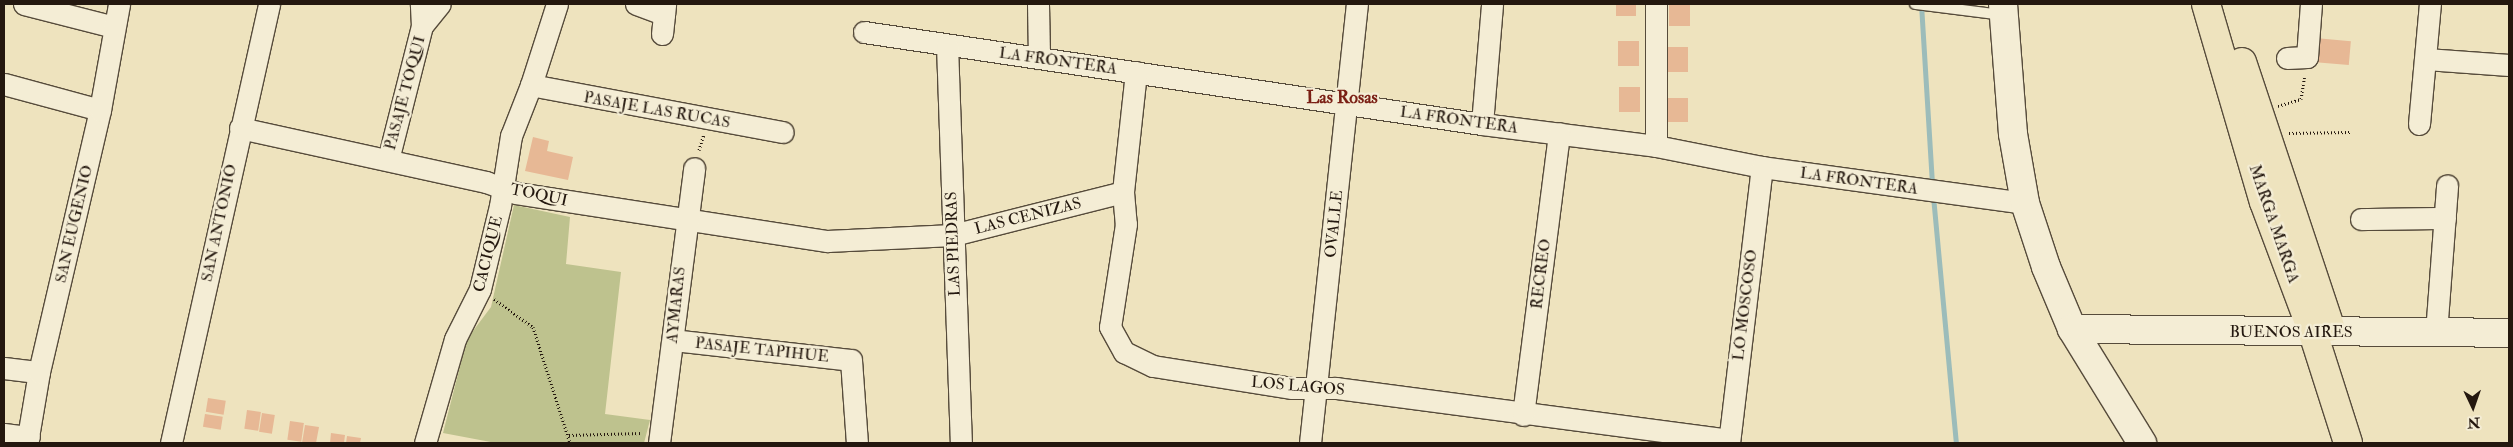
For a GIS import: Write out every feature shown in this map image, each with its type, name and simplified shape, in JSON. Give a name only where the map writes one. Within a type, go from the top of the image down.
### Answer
[{"type":"main road","name":"MARGA MARGA","points":[[2206,4],[2264,202],[2323,333],[2366,443]]},
{"type":"main road","name":"MARGA MARGA","points":[[2223,4],[2266,134],[2323,333],[2348,443]]},
{"type":"street","points":[[24,4],[114,27]]},
{"type":"street","name":"SAN EUGENIO","points":[[28,440],[39,372],[100,110],[119,4]]},
{"type":"street","name":"SAN ANTONIO","points":[[171,443],[269,4]]},
{"type":"street","name":"PASAJE TOQUI","points":[[388,160],[422,26],[420,4]]},
{"type":"street","name":"PASAJE TOQUI","points":[[422,26],[440,4]]},
{"type":"street","name":"CACIQUE","points":[[424,443],[455,339],[480,289],[503,188],[504,161],[511,136],[532,85],[557,4]]},
{"type":"street","points":[[636,4],[664,17]]},
{"type":"street","points":[[1038,4],[1039,58]]},
{"type":"street","name":"OVALLE","points":[[1310,443],[1357,4]]},
{"type":"street","points":[[1482,124],[1492,4]]},
{"type":"street","points":[[1656,4],[1656,146]]},
{"type":"street","points":[[2297,58],[2311,4]]},
{"type":"street","points":[[2420,124],[2430,4]]},
{"type":"street","points":[[2003,9],[2013,134],[2025,203],[2046,266],[2072,329],[2142,443]]},
{"type":"street","name":"LA FRONTERA","points":[[864,32],[1482,124],[1656,146],[1762,167],[2025,203]]},
{"type":"street","name":"LAS PIEDRAS","points":[[947,45],[961,443]]},
{"type":"street","points":[[2426,59],[2509,65]]},
{"type":"street","name":"LOS LAGOS","points":[[1136,72],[1123,192],[1126,224],[1110,326],[1124,352],[1153,366],[1292,388],[1336,388],[1729,442]]},
{"type":"street","points":[[4,84],[100,110]]},
{"type":"street","name":"PASAJE LAS RUCAS","points":[[532,85],[783,132]]},
{"type":"street","name":"TOQUI","points":[[240,128],[388,160],[503,188],[516,193],[686,220],[843,242]]},
{"type":"street","name":"RECREO","points":[[1523,415],[1559,133]]},
{"type":"street","name":"LO MOSCOSO","points":[[1729,442],[1762,167]]},
{"type":"street","name":"AYMARAS","points":[[660,440],[694,168]]},
{"type":"street","points":[[2436,333],[2447,185]]},
{"type":"street","name":"LAS CENIZAS","points":[[843,242],[953,235],[1123,192]]},
{"type":"street","points":[[2361,219],[2445,218]]},
{"type":"street","name":"BUENOS AIRES","points":[[2072,329],[2323,333],[2509,333]]},
{"type":"street","name":"PASAJE TAPIHUE","points":[[672,340],[851,360],[857,443]]},
{"type":"street","points":[[4,368],[39,372]]},
{"type":"street","points":[[4,434],[28,440]]},
{"type":"lane","points":[[1914,4],[2003,9]]},
{"type":"path","points":[[2276,107],[2301,99],[2297,58]]},
{"type":"path","points":[[694,168],[708,119]]},
{"type":"path","points":[[2266,134],[2350,132]]},
{"type":"path","points":[[480,289],[533,327],[570,443]]},
{"type":"path","points":[[569,435],[660,440]]},
{"type":"green space","points":[[514,205],[570,217],[566,264],[621,272],[605,414],[650,420],[644,443],[496,443],[443,433],[467,339],[491,307]]},
{"type":"building","points":[[1616,4],[1636,4],[1636,16],[1616,16]]},
{"type":"building","points":[[1669,4],[1690,4],[1690,26],[1669,26]]},
{"type":"building","points":[[2315,38],[2351,41],[2349,65],[2313,62]]},
{"type":"building","points":[[1618,41],[1639,41],[1639,66],[1618,66]]},
{"type":"building","points":[[1667,47],[1688,47],[1688,72],[1667,72]]},
{"type":"building","points":[[1619,87],[1640,87],[1640,112],[1619,112]]},
{"type":"building","points":[[1667,98],[1688,98],[1688,122],[1667,122]]},
{"type":"building","points":[[533,137],[549,141],[547,151],[573,157],[568,180],[525,171]]},
{"type":"building","points":[[208,398],[226,401],[224,415],[206,412]]},
{"type":"building","points":[[247,410],[261,412],[258,431],[244,429]]},
{"type":"building","points":[[262,413],[275,415],[272,434],[259,432]]},
{"type":"building","points":[[205,414],[223,417],[221,430],[203,427]]},
{"type":"building","points":[[290,421],[304,423],[301,442],[287,440]]},
{"type":"building","points":[[305,425],[319,427],[316,443],[302,443]]},
{"type":"building","points":[[331,433],[345,435],[344,443],[330,443]]},
{"type":"building","points":[[347,436],[361,438],[360,443],[346,443]]},
{"type":"waterway","points":[[1921,4],[1932,185]]},
{"type":"waterway","points":[[1933,196],[1956,443]]},
{"type":"district","name":"Las Rosas","points":[[1342,98]]}]
